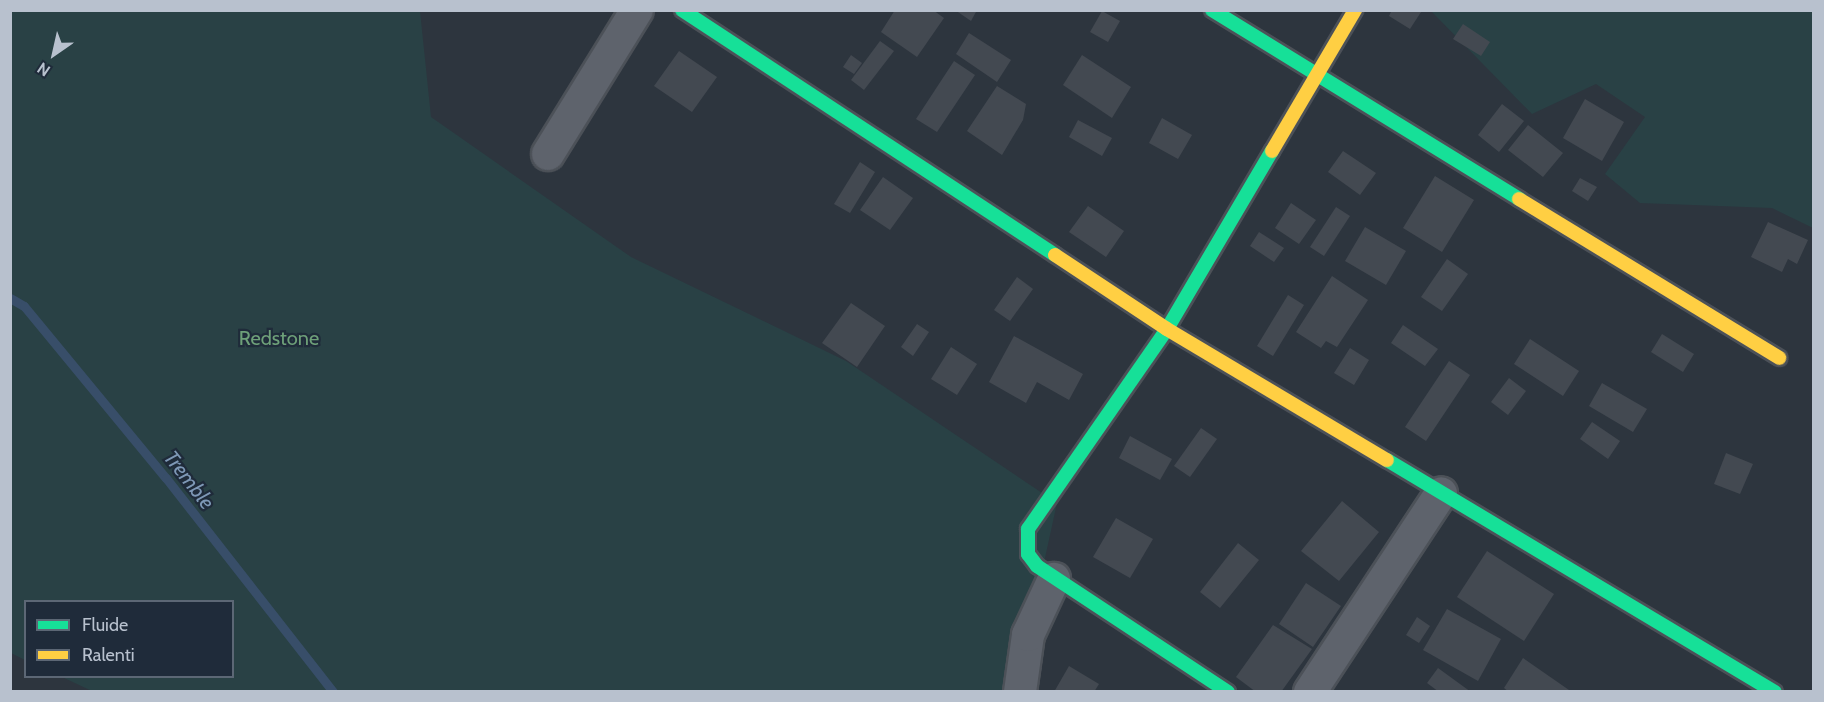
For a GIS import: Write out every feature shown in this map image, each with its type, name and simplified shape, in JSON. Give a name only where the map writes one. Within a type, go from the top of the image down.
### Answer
[{"type":"street","points":[[548,154],[637,10]]},
{"type":"street","points":[[682,10],[1167,329],[1775,692]]},
{"type":"street","points":[[1212,10],[1317,77],[1779,358]]},
{"type":"street","points":[[1228,692],[1054,579],[1028,554],[1028,529],[1167,329],[1356,10]]},
{"type":"street","points":[[1310,692],[1441,493]]},
{"type":"street","points":[[1020,692],[1028,634],[1054,579]]},
{"type":"green space","name":"Redstone","points":[[11,11],[420,11],[431,117],[631,257],[846,361],[1057,503],[1024,654],[1012,691],[94,692],[64,678],[234,678],[234,600],[24,600],[24,660],[11,653]]},
{"type":"green space","points":[[1431,11],[1813,11],[1813,228],[1772,208],[1640,203],[1605,174],[1645,117],[1596,84],[1532,114]]},
{"type":"building","points":[[895,10],[933,10],[944,18],[917,57],[881,32]]},
{"type":"building","points":[[955,10],[977,10],[971,21]]},
{"type":"building","points":[[1392,10],[1421,12],[1410,29],[1389,16]]},
{"type":"building","points":[[1102,11],[1120,21],[1108,42],[1090,32]]},
{"type":"building","points":[[1463,24],[1490,42],[1481,56],[1453,39]]},
{"type":"building","points":[[969,33],[1011,60],[997,82],[956,54]]},
{"type":"building","points":[[880,41],[894,51],[864,90],[851,80]]},
{"type":"building","points":[[679,51],[717,77],[692,112],[654,86]]},
{"type":"building","points":[[851,55],[862,63],[854,74],[843,67]]},
{"type":"building","points":[[1082,55],[1131,87],[1112,118],[1063,85]]},
{"type":"building","points":[[954,61],[975,75],[937,132],[916,119]]},
{"type":"building","points":[[997,86],[1026,104],[1023,120],[1002,155],[967,131]]},
{"type":"building","points":[[1585,99],[1624,122],[1602,161],[1563,138]]},
{"type":"building","points":[[1502,104],[1524,121],[1499,152],[1478,135]]},
{"type":"building","points":[[1162,118],[1192,135],[1178,159],[1149,143]]},
{"type":"building","points":[[1078,120],[1112,138],[1102,156],[1069,137]]},
{"type":"building","points":[[1528,125],[1563,153],[1543,177],[1508,150]]},
{"type":"building","points":[[1343,151],[1376,173],[1360,195],[1328,172]]},
{"type":"building","points":[[860,162],[875,172],[850,213],[834,204]]},
{"type":"building","points":[[1435,176],[1474,200],[1442,252],[1403,228]]},
{"type":"building","points":[[883,177],[913,198],[890,230],[860,210]]},
{"type":"building","points":[[1580,178],[1597,187],[1588,201],[1572,191]]},
{"type":"building","points":[[1291,203],[1316,220],[1299,244],[1275,228]]},
{"type":"building","points":[[1088,206],[1124,231],[1106,257],[1069,232]]},
{"type":"building","points":[[1336,207],[1350,216],[1324,256],[1310,247]]},
{"type":"building","points":[[1768,222],[1808,240],[1797,264],[1788,259],[1782,272],[1751,257]]},
{"type":"building","points":[[1365,227],[1406,251],[1386,285],[1345,261]]},
{"type":"building","points":[[1259,232],[1284,248],[1274,262],[1250,246]]},
{"type":"building","points":[[1447,259],[1468,274],[1442,311],[1421,297]]},
{"type":"building","points":[[1332,276],[1368,300],[1337,347],[1326,341],[1321,348],[1296,332]]},
{"type":"building","points":[[1017,277],[1033,289],[1010,321],[994,310]]},
{"type":"building","points":[[1288,295],[1304,305],[1273,356],[1257,346]]},
{"type":"building","points":[[851,303],[885,326],[857,367],[822,343]]},
{"type":"building","points":[[917,324],[929,332],[913,356],[901,347]]},
{"type":"building","points":[[1403,325],[1438,349],[1425,366],[1391,343]]},
{"type":"building","points":[[1662,334],[1694,354],[1683,372],[1651,352]]},
{"type":"building","points":[[1014,336],[1083,374],[1069,400],[1037,382],[1026,403],[989,382]]},
{"type":"building","points":[[1530,339],[1579,371],[1563,396],[1514,364]]},
{"type":"building","points":[[951,347],[977,364],[957,395],[931,379]]},
{"type":"building","points":[[1350,348],[1369,360],[1354,385],[1334,373]]},
{"type":"building","points":[[1449,361],[1470,375],[1426,441],[1405,427]]},
{"type":"building","points":[[1509,378],[1526,391],[1508,415],[1491,402]]},
{"type":"building","points":[[1602,383],[1647,409],[1633,432],[1589,406]]},
{"type":"building","points":[[1592,422],[1620,441],[1608,459],[1580,439]]},
{"type":"building","points":[[1201,428],[1217,439],[1190,477],[1174,466]]},
{"type":"building","points":[[1130,436],[1172,459],[1160,480],[1119,458]]},
{"type":"building","points":[[1726,453],[1753,464],[1740,494],[1714,484]]},
{"type":"building","points":[[1342,501],[1379,532],[1339,581],[1301,551]]},
{"type":"building","points":[[1116,518],[1153,539],[1130,578],[1093,557]]},
{"type":"building","points":[[1238,543],[1259,560],[1220,608],[1200,592]]},
{"type":"building","points":[[1487,551],[1554,594],[1524,641],[1457,597]]},
{"type":"building","points":[[1306,583],[1341,606],[1313,647],[1279,624]]},
{"type":"building","points":[[1447,609],[1501,639],[1478,681],[1423,650]]},
{"type":"building","points":[[1417,617],[1430,626],[1419,643],[1406,635]]},
{"type":"building","points":[[1273,625],[1312,649],[1281,692],[1256,692],[1236,677]]},
{"type":"building","points":[[1523,658],[1569,690],[1568,692],[1509,692],[1504,688]]},
{"type":"building","points":[[1069,666],[1099,684],[1094,692],[1054,692]]},
{"type":"building","points":[[1438,668],[1471,692],[1439,692],[1427,683]]},
{"type":"waterway","name":"Tremble","points":[[10,298],[24,306],[166,478],[333,692]]},
{"type":"traffic: fast","points":[[682,10],[1055,255]]},
{"type":"traffic: fast","points":[[1212,10],[1519,199]]},
{"type":"traffic: fast","points":[[1228,692],[1037,566],[1028,554],[1028,529],[1167,329],[1272,151]]},
{"type":"traffic: fast","points":[[1387,460],[1775,692]]},
{"type":"traffic: slow","points":[[1272,151],[1355,10]]},
{"type":"traffic: slow","points":[[1519,199],[1779,358]]},
{"type":"traffic: slow","points":[[1055,255],[1167,329],[1387,460]]}]
